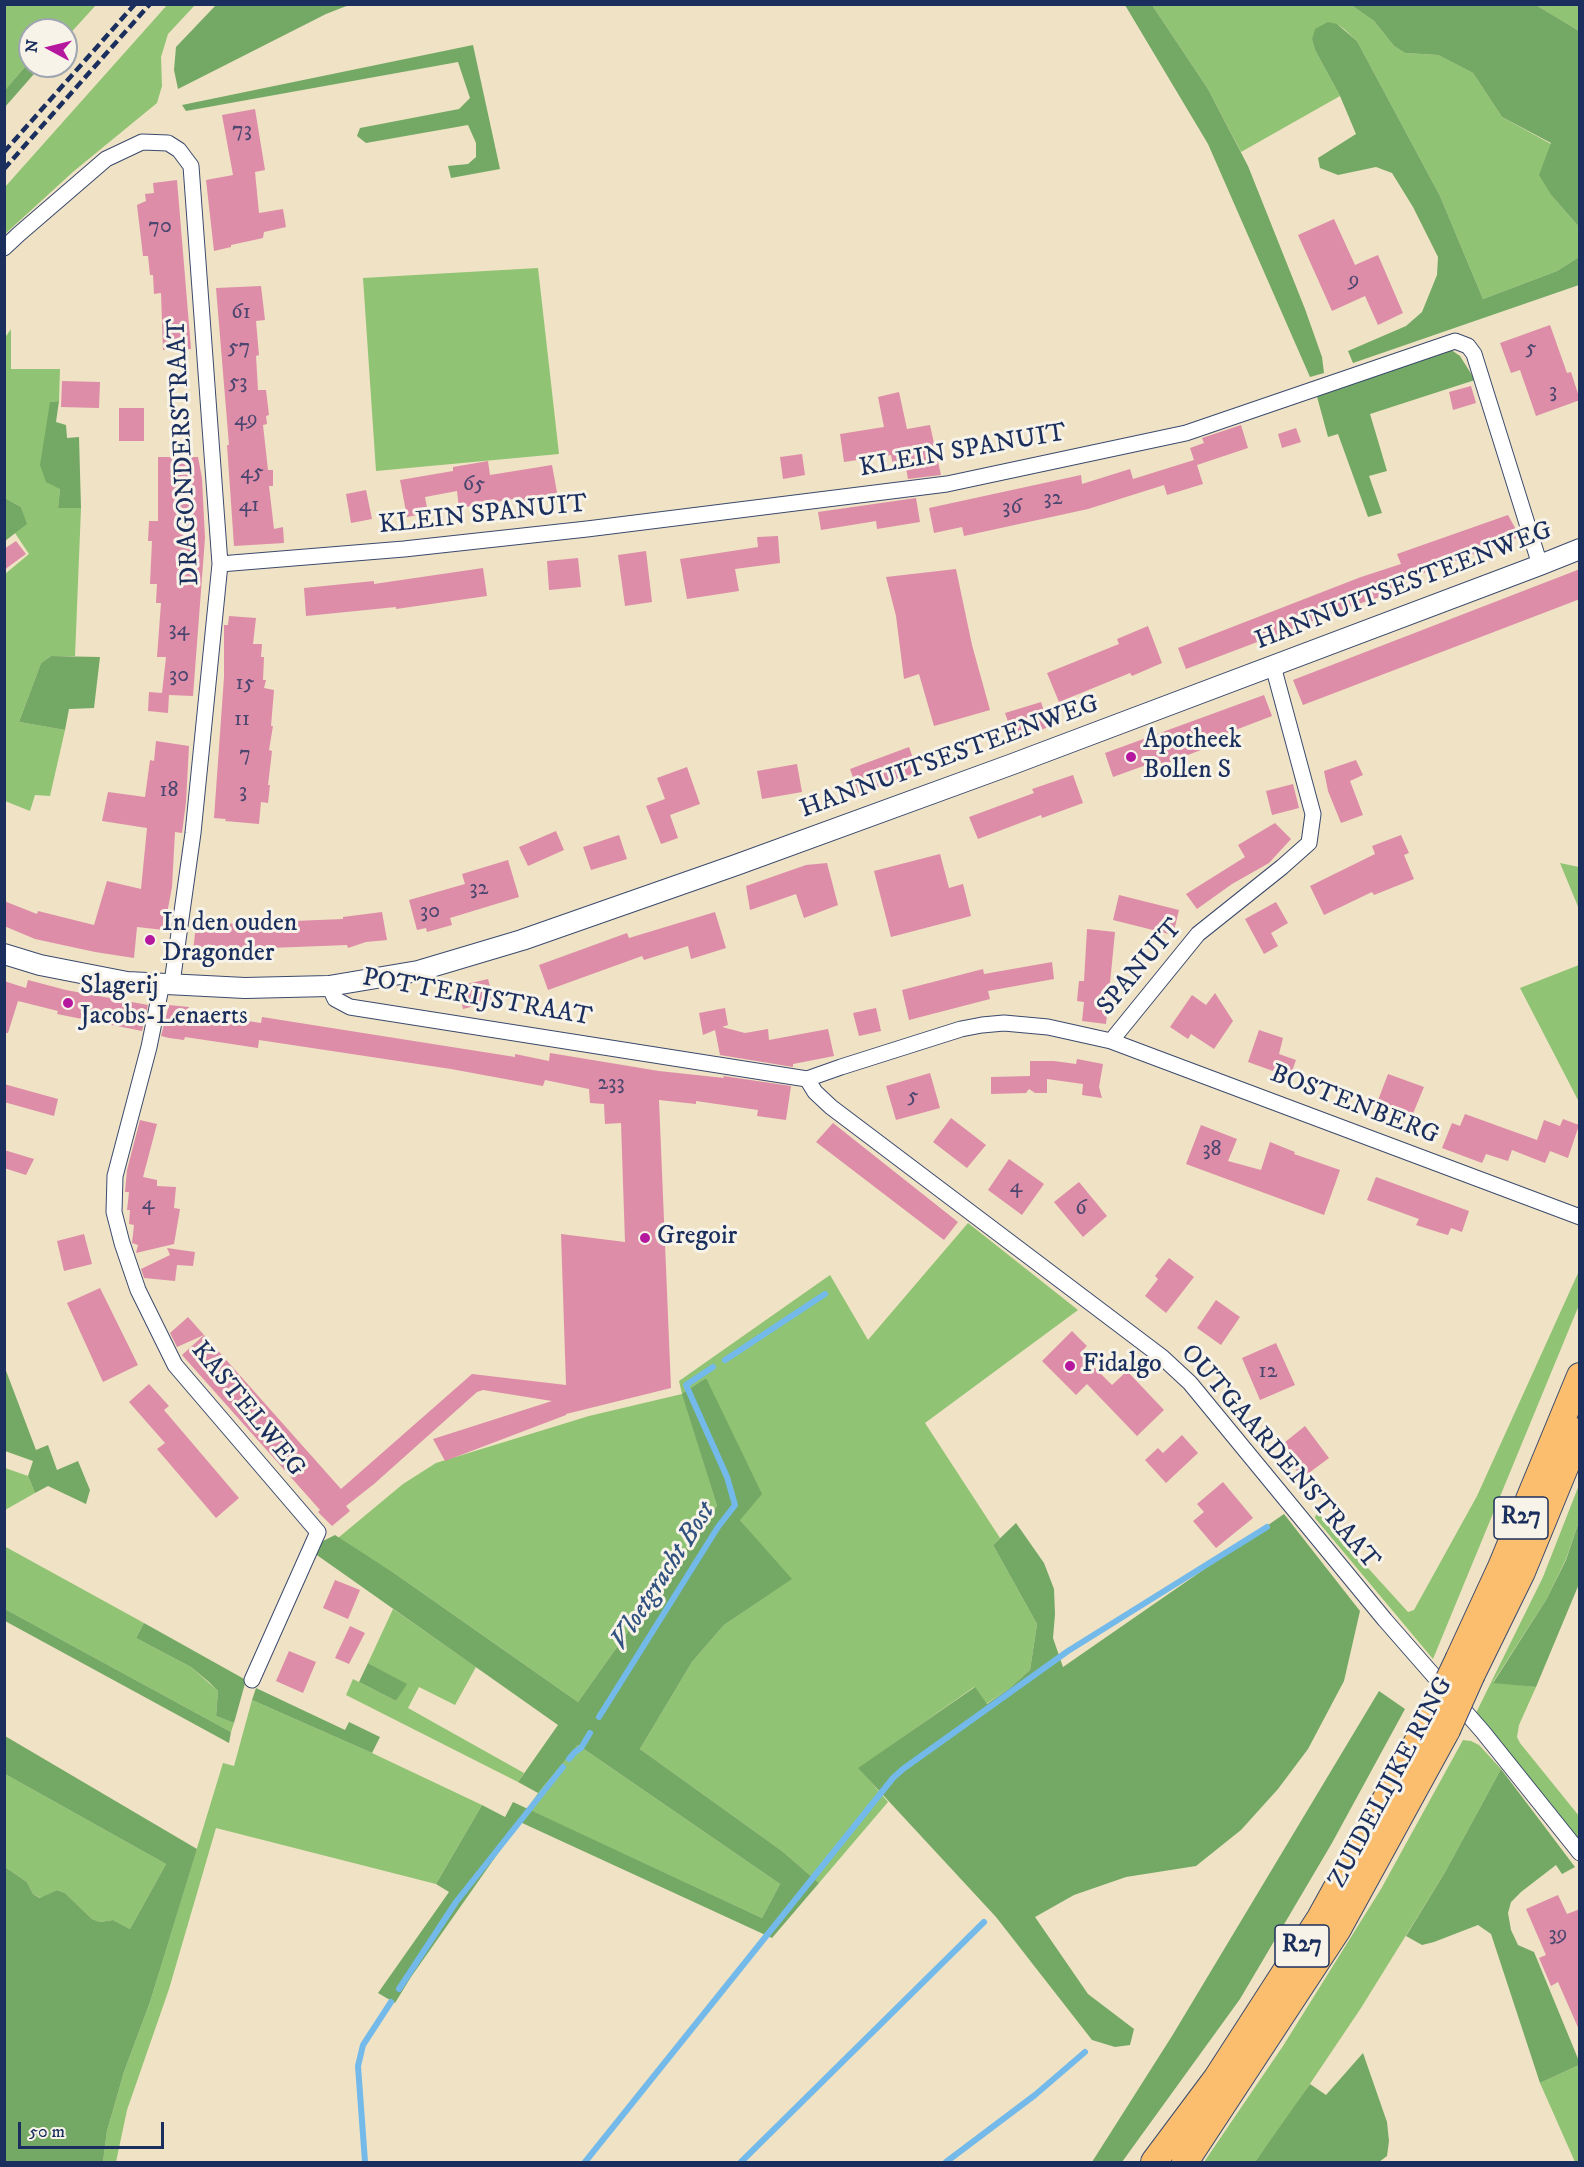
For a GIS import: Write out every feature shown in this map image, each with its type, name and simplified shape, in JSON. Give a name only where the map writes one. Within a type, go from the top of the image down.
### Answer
[{"type":"highway","name":"ZUIDELIJKE RING","points":[[1466,1666],[1501,1567],[1580,1376]]},
{"type":"highway","name":"ZUIDELIJKE RING","points":[[1185,2163],[1338,1929],[1466,1666],[1522,1572],[1580,1431]]},
{"type":"highway","name":"ZUIDELIJKE RING","points":[[1154,2163],[1216,2079],[1320,1918],[1439,1723]]},
{"type":"street","name":"DRAGONDERSTRAAT","points":[[4,248],[106,159],[142,142],[168,143],[179,150],[191,166],[220,564],[193,833],[167,983]]},
{"type":"street","name":"KLEIN SPANUIT","points":[[220,564],[404,549],[541,534],[947,484],[1186,433],[1455,341],[1468,346],[1474,354],[1540,565]]},
{"type":"street","name":"HANNUITSESTEENWEG","points":[[329,986],[418,971],[522,940],[824,833],[1580,549]]},
{"type":"street","name":"SPANUIT","points":[[807,1079],[960,1029],[1004,1023],[1048,1027],[1111,1041],[1198,934],[1282,867],[1308,843],[1313,814],[1273,666]]},
{"type":"street","name":"POTTERIJSTRAAT","points":[[4,954],[40,965],[127,982],[245,988],[329,986],[334,999],[350,1007],[807,1079]]},
{"type":"street","name":"KASTELWEG","points":[[167,983],[115,1176],[114,1212],[122,1244],[138,1290],[175,1365],[318,1532],[252,1680]]},
{"type":"street","name":"BOSTENBERG","points":[[1111,1041],[1580,1217]]},
{"type":"street","name":"OUTGAARDENSTRAAT","points":[[807,1079],[815,1092],[831,1107],[1162,1357],[1190,1383],[1385,1620],[1483,1732],[1580,1853]]},
{"type":"green space","points":[[168,4],[195,5],[168,34],[161,57],[162,86],[157,103],[74,171],[5,234],[5,187]]},
{"type":"green space","points":[[5,5],[96,5],[78,25],[78,18],[18,18],[18,75],[5,90]]},
{"type":"green space","points":[[216,5],[349,5],[326,14],[178,89],[174,70],[176,47]]},
{"type":"green space","points":[[1125,5],[1152,5],[1208,89],[1248,166],[1305,309],[1322,357],[1324,373],[1310,377],[1208,144]]},
{"type":"green space","points":[[1152,5],[1351,5],[1374,21],[1394,46],[1405,53],[1438,55],[1473,73],[1502,117],[1551,144],[1552,196],[1579,227],[1579,257],[1557,271],[1483,299],[1440,196],[1357,41],[1344,29],[1337,24],[1312,38],[1315,50],[1340,96],[1241,152],[1208,89]]},
{"type":"green space","points":[[1351,5],[1536,5],[1579,31],[1579,227],[1552,196],[1539,175],[1551,143],[1502,117],[1473,73],[1438,55],[1405,53],[1394,46],[1374,21]]},
{"type":"green space","points":[[1536,5],[1579,5],[1579,31]]},
{"type":"green space","points":[[1328,22],[1337,24],[1357,41],[1440,196],[1483,299],[1557,271],[1579,257],[1579,285],[1353,363],[1348,351],[1406,326],[1422,312],[1437,275],[1438,257],[1413,207],[1392,173],[1376,167],[1338,175],[1320,168],[1318,158],[1356,134],[1340,96],[1315,50],[1312,39],[1315,29]]},
{"type":"green space","points":[[473,45],[500,169],[451,178],[448,166],[468,164],[476,157],[476,143],[468,125],[366,143],[357,136],[360,128],[459,109],[470,98],[458,62],[186,111],[182,105]]},
{"type":"green space","points":[[18,75],[18,78],[30,78],[5,107],[5,90]]},
{"type":"green space","points":[[538,268],[559,454],[376,471],[363,278]]},
{"type":"green space","points":[[11,329],[11,369],[60,369],[59,401],[50,402],[60,489],[58,508],[81,508],[75,656],[51,656],[41,663],[19,722],[65,730],[50,796],[35,795],[30,811],[5,801],[5,574],[29,554],[15,533],[26,524],[21,507],[5,498],[4,339]]},
{"type":"green space","points":[[1450,349],[1460,356],[1475,380],[1370,414],[1387,471],[1369,476],[1382,513],[1368,517],[1338,434],[1328,437],[1316,393]]},
{"type":"green space","points":[[59,401],[56,422],[66,425],[67,438],[79,437],[81,508],[58,508],[60,489],[46,482],[40,465],[50,402]]},
{"type":"green space","points":[[5,498],[21,507],[27,524],[5,541]]},
{"type":"green space","points":[[51,656],[100,657],[94,708],[69,709],[65,730],[19,722],[41,663]]},
{"type":"green space","points":[[1560,863],[1579,867],[1579,909]]},
{"type":"green space","points":[[1579,965],[1579,1102],[1520,988]]},
{"type":"green space","points":[[968,1223],[1078,1310],[925,1423],[1000,1538],[993,1545],[1037,1624],[1030,1670],[1011,1687],[986,1704],[974,1687],[859,1768],[888,1802],[819,1883],[782,1851],[640,1749],[692,1662],[724,1625],[791,1579],[740,1520],[706,1378],[683,1395],[717,1506],[578,1702],[394,1573],[338,1538],[403,1484],[436,1463],[589,1416],[682,1394],[679,1381],[830,1275],[868,1340]]},
{"type":"green space","points":[[1579,1271],[1579,1305],[1433,1659],[1315,1518],[1317,1512],[1408,1612],[1414,1610],[1477,1496]]},
{"type":"green space","points":[[5,1368],[36,1450],[48,1445],[57,1470],[78,1461],[90,1490],[86,1504],[48,1486],[35,1493],[28,1476],[33,1461],[5,1451]]},
{"type":"green space","points":[[706,1378],[762,1494],[740,1520],[792,1579],[724,1625],[692,1662],[640,1749],[782,1851],[819,1883],[772,1938],[520,1822],[395,2003],[378,1993],[449,1892],[436,1884],[482,1805],[505,1817],[513,1802],[762,1918],[780,1884],[578,1745],[538,1793],[518,1782],[558,1725],[314,1553],[323,1541],[335,1535],[394,1573],[578,1702],[717,1506],[682,1394]]},
{"type":"green space","points":[[5,1468],[28,1476],[35,1493],[5,1510]]},
{"type":"green space","points":[[1579,1485],[1579,1521],[1566,1559],[1546,1600],[1493,1682],[1536,1687],[1519,1725],[1517,1737],[1579,1816],[1579,1838],[1566,1828],[1476,1713],[1543,1577]]},
{"type":"green space","points":[[1284,1514],[1360,1611],[1344,1681],[1308,1749],[1278,1789],[1241,1830],[1196,1866],[1126,1877],[1074,1895],[1035,1917],[1088,1994],[1134,2029],[1130,2045],[1115,2047],[1092,2040],[996,1917],[858,1768],[975,1687],[987,1704],[1030,1670],[1037,1624],[993,1545],[1016,1523],[1044,1563],[1054,1589],[1053,1638],[1063,1667]]},
{"type":"green space","points":[[1579,1521],[1579,1584],[1536,1687],[1493,1683],[1546,1600],[1566,1560]]},
{"type":"green space","points":[[4,1546],[144,1623],[136,1638],[191,1667],[218,1691],[216,1716],[234,1723],[231,1732],[5,1609]]},
{"type":"green space","points":[[5,1609],[231,1732],[229,1743],[5,1621]]},
{"type":"green space","points":[[393,1609],[476,1667],[455,1705],[419,1687],[408,1708],[524,1773],[518,1782],[346,1695],[353,1679],[396,1701],[406,1684],[368,1663]]},
{"type":"green space","points":[[144,1623],[246,1680],[234,1723],[216,1716],[218,1691],[209,1682],[191,1667],[136,1638]]},
{"type":"green space","points":[[368,1663],[407,1684],[396,1701],[359,1682]]},
{"type":"green space","points":[[256,1688],[345,1730],[349,1722],[380,1737],[372,1753],[252,1700]]},
{"type":"green space","points":[[1379,1691],[1405,1709],[1332,1843],[1240,1999],[1122,2162],[1092,2162],[1172,2036]]},
{"type":"green space","points":[[252,1700],[482,1805],[436,1884],[216,1828],[169,1989],[127,2110],[116,2162],[103,2162],[107,2131],[124,2072],[150,2002],[223,1763],[234,1766]]},
{"type":"green space","points":[[5,1736],[197,1849],[150,2002],[124,2072],[107,2131],[103,2162],[5,2162],[5,1867],[27,1882],[33,1894],[40,1898],[57,1890],[65,1893],[92,1919],[100,1922],[113,1920],[130,1929],[166,1864],[5,1774]]},
{"type":"green space","points":[[1463,1740],[1479,1745],[1501,1769],[1444,1874],[1361,2008],[1255,2162],[1204,2162],[1283,2046],[1381,1889]]},
{"type":"green space","points":[[578,1745],[780,1884],[762,1918],[527,1809]]},
{"type":"green space","points":[[1501,1769],[1575,1867],[1562,1874],[1556,1865],[1511,1902],[1508,1913],[1511,1930],[1518,1945],[1534,1952],[1579,2061],[1579,2065],[1540,2083],[1491,1934],[1478,1925],[1422,1945],[1406,1936],[1444,1874]]},
{"type":"green space","points":[[5,1774],[166,1864],[130,1929],[113,1920],[100,1922],[92,1919],[65,1893],[57,1890],[41,1898],[33,1894],[27,1882],[5,1867]]},
{"type":"green space","points":[[1363,2053],[1387,2122],[1389,2141],[1387,2156],[1379,2162],[1255,2162],[1310,2084],[1326,2095]]},
{"type":"green space","points":[[1579,2065],[1579,2162],[1575,2162],[1540,2083]]},
{"type":"building","points":[[255,109],[265,170],[255,172],[259,213],[283,209],[286,227],[264,232],[263,238],[214,251],[206,180],[233,175],[222,115]]},
{"type":"building","points":[[177,180],[191,349],[163,350],[161,293],[154,294],[153,275],[150,275],[148,256],[143,256],[137,205],[146,201],[145,194],[154,193],[153,183]]},
{"type":"building","points":[[1334,219],[1355,265],[1378,255],[1403,313],[1378,325],[1365,296],[1332,311],[1298,235]]},
{"type":"building","points":[[261,286],[265,320],[256,321],[259,355],[256,356],[258,390],[266,390],[269,415],[266,416],[267,424],[263,425],[268,470],[273,470],[273,486],[269,486],[274,529],[283,527],[284,543],[234,546],[227,445],[229,445],[216,288]]},
{"type":"building","points":[[1550,325],[1567,373],[1571,372],[1580,400],[1536,416],[1520,370],[1511,373],[1500,343]]},
{"type":"building","points":[[62,381],[100,382],[99,408],[61,407]]},
{"type":"building","points":[[1471,386],[1476,403],[1453,410],[1449,392]]},
{"type":"building","points":[[899,392],[907,429],[930,425],[941,475],[908,479],[905,463],[893,466],[891,455],[844,462],[840,434],[884,427],[878,397]]},
{"type":"building","points":[[119,408],[144,408],[144,441],[119,441]]},
{"type":"building","points":[[1241,425],[1248,448],[1197,465],[1203,484],[1167,495],[1164,485],[1088,509],[964,536],[962,527],[934,533],[929,508],[1081,475],[1082,484],[1130,469],[1133,479],[1194,460],[1190,448],[1204,443],[1202,438]]},
{"type":"building","points":[[1296,428],[1301,442],[1282,448],[1278,434]]},
{"type":"building","points":[[802,454],[805,475],[783,479],[780,457]]},
{"type":"building","points":[[158,457],[198,457],[202,478],[205,538],[193,696],[169,695],[168,713],[148,711],[149,692],[162,693],[166,657],[157,657],[161,603],[156,603],[157,584],[150,584],[152,541],[148,541],[149,521],[158,521]]},
{"type":"building","points":[[488,461],[490,475],[552,465],[558,498],[515,505],[514,499],[459,508],[457,491],[425,497],[428,513],[407,517],[400,480],[453,471],[453,467]]},
{"type":"building","points":[[366,490],[372,519],[351,523],[346,494]]},
{"type":"building","points":[[916,498],[920,522],[877,529],[876,521],[821,530],[818,512]]},
{"type":"building","points":[[1508,515],[1520,537],[1405,580],[1408,588],[1355,605],[1186,669],[1178,648],[1361,577],[1401,564],[1397,554]]},
{"type":"building","points":[[778,536],[780,563],[735,569],[739,591],[687,599],[680,559],[758,547],[757,537]]},
{"type":"building","points":[[16,541],[26,554],[4,570],[4,549]]},
{"type":"building","points":[[646,551],[652,602],[625,606],[618,555]]},
{"type":"building","points":[[578,558],[581,587],[549,590],[547,561]]},
{"type":"building","points":[[483,568],[487,596],[396,609],[396,607],[306,616],[304,588],[374,581],[374,584]]},
{"type":"building","points":[[956,569],[972,645],[990,710],[934,726],[919,674],[904,679],[896,616],[886,577]]},
{"type":"building","points":[[1580,569],[1580,599],[1303,705],[1293,680]]},
{"type":"building","points":[[229,616],[256,618],[253,644],[262,644],[263,680],[266,680],[264,688],[274,690],[271,726],[273,726],[269,750],[272,751],[268,803],[261,802],[259,824],[214,818],[224,677],[224,625],[228,625]]},
{"type":"building","points":[[1148,626],[1162,663],[1132,676],[1130,673],[1059,702],[1047,673],[1119,644],[1117,639]]},
{"type":"building","points":[[1264,695],[1272,716],[1204,742],[1206,748],[1162,765],[1160,760],[1113,777],[1105,753]]},
{"type":"building","points":[[1041,702],[1049,727],[1014,739],[1005,713]]},
{"type":"building","points":[[156,741],[189,746],[182,833],[175,832],[172,887],[164,930],[137,927],[134,958],[35,939],[4,926],[4,901],[37,914],[38,911],[94,925],[107,881],[141,889],[147,828],[102,821],[108,792],[145,797],[150,760],[154,761]]},
{"type":"building","points":[[909,747],[918,772],[859,794],[850,769]]},
{"type":"building","points":[[1356,760],[1363,775],[1350,781],[1363,815],[1341,823],[1328,791],[1324,771]]},
{"type":"building","points":[[797,764],[802,792],[762,799],[757,771]]},
{"type":"building","points":[[687,767],[700,804],[670,815],[678,838],[661,844],[646,806],[665,799],[657,778]]},
{"type":"building","points":[[1073,775],[1083,803],[1042,818],[1041,815],[978,839],[969,817],[1034,793],[1032,789]]},
{"type":"building","points":[[1293,784],[1299,808],[1272,815],[1266,791]]},
{"type":"building","points":[[1275,823],[1291,839],[1269,863],[1232,884],[1197,909],[1186,894],[1245,857],[1238,845]]},
{"type":"building","points":[[556,831],[564,850],[528,866],[519,847]]},
{"type":"building","points":[[619,835],[627,859],[591,870],[583,847]]},
{"type":"building","points":[[1401,835],[1409,853],[1404,855],[1414,879],[1374,895],[1372,892],[1324,915],[1310,886],[1375,854],[1372,846]]},
{"type":"building","points":[[940,854],[949,888],[963,884],[971,916],[891,937],[874,871]]},
{"type":"building","points":[[508,860],[519,897],[450,918],[452,925],[427,932],[426,928],[417,930],[409,900],[465,884],[462,874]]},
{"type":"building","points":[[827,863],[838,905],[804,918],[796,894],[750,910],[746,886],[806,865]]},
{"type":"building","points":[[1119,895],[1179,910],[1173,935],[1113,920]]},
{"type":"building","points":[[1276,902],[1288,923],[1271,933],[1278,946],[1264,954],[1245,919]]},
{"type":"building","points":[[382,912],[387,940],[366,942],[348,948],[347,945],[193,951],[196,925],[343,919],[343,917]]},
{"type":"building","points":[[715,912],[726,948],[691,959],[688,946],[644,960],[642,956],[548,990],[539,965],[627,933],[629,938]]},
{"type":"building","points":[[1087,929],[1115,932],[1106,1024],[1082,1021],[1084,1002],[1077,1001],[1079,981],[1084,981]]},
{"type":"building","points":[[1052,962],[1054,979],[988,991],[990,999],[909,1020],[902,990],[983,969],[984,974]]},
{"type":"building","points":[[488,979],[494,1001],[463,1009],[458,986]]},
{"type":"building","points":[[28,980],[66,990],[148,1005],[142,1031],[57,1014],[58,1011],[18,1001],[8,1033],[4,1033],[4,981],[26,988]]},
{"type":"building","points":[[1215,993],[1233,1021],[1214,1049],[1191,1034],[1188,1039],[1170,1027],[1192,995],[1206,1005]]},
{"type":"building","points":[[169,1005],[189,1007],[188,1012],[261,1023],[262,1017],[515,1057],[515,1054],[549,1061],[550,1053],[659,1071],[724,1078],[723,1076],[791,1086],[786,1120],[757,1116],[758,1110],[696,1101],[696,1104],[659,1100],[671,1388],[566,1414],[445,1461],[433,1439],[552,1401],[483,1390],[477,1392],[346,1506],[350,1511],[332,1526],[182,1355],[204,1335],[341,1489],[472,1374],[566,1385],[561,1234],[625,1242],[621,1123],[605,1124],[604,1104],[590,1103],[589,1089],[545,1080],[543,1086],[451,1069],[259,1040],[258,1048],[185,1037],[184,1040],[161,1036]]},
{"type":"building","points":[[725,1008],[728,1025],[722,1027],[745,1033],[768,1029],[769,1040],[828,1029],[834,1056],[793,1064],[793,1067],[720,1055],[715,1030],[703,1035],[699,1013]]},
{"type":"building","points":[[876,1008],[881,1031],[859,1036],[853,1013]]},
{"type":"building","points":[[1259,1030],[1283,1038],[1279,1054],[1296,1060],[1290,1077],[1248,1062]]},
{"type":"building","points":[[1077,1059],[1103,1064],[1099,1087],[1102,1098],[1082,1095],[1083,1084],[1047,1079],[1047,1093],[1035,1093],[1029,1089],[1026,1093],[991,1094],[991,1077],[1030,1076],[1030,1061],[1076,1064]]},
{"type":"building","points":[[930,1073],[940,1108],[896,1120],[886,1086]]},
{"type":"building","points":[[1388,1074],[1424,1087],[1412,1116],[1377,1103]]},
{"type":"building","points":[[4,1084],[58,1099],[54,1116],[4,1102]]},
{"type":"building","points":[[1465,1114],[1537,1140],[1544,1120],[1560,1126],[1563,1119],[1579,1125],[1568,1158],[1550,1151],[1545,1163],[1512,1150],[1508,1161],[1486,1154],[1482,1163],[1442,1148],[1452,1123],[1460,1126]]},
{"type":"building","points":[[951,1118],[986,1145],[967,1168],[933,1142]]},
{"type":"building","points":[[140,1120],[157,1124],[143,1177],[157,1180],[157,1186],[176,1187],[174,1208],[180,1209],[174,1244],[136,1253],[138,1245],[132,1243],[134,1225],[129,1224],[130,1210],[127,1210],[129,1192],[125,1192],[127,1170]]},
{"type":"building","points":[[833,1123],[958,1222],[944,1240],[816,1142]]},
{"type":"building","points":[[1201,1125],[1237,1139],[1228,1161],[1261,1170],[1270,1142],[1295,1152],[1294,1154],[1340,1170],[1324,1215],[1186,1164]]},
{"type":"building","points":[[4,1150],[34,1159],[26,1175],[4,1168]]},
{"type":"building","points":[[1009,1159],[1044,1184],[1022,1215],[988,1190]]},
{"type":"building","points":[[1376,1177],[1469,1211],[1462,1232],[1451,1228],[1448,1235],[1416,1225],[1419,1219],[1367,1200]]},
{"type":"building","points":[[1079,1182],[1107,1216],[1083,1237],[1054,1202]]},
{"type":"building","points":[[84,1234],[92,1264],[64,1271],[57,1241]]},
{"type":"building","points":[[167,1248],[195,1252],[193,1266],[177,1265],[175,1281],[144,1278],[141,1269],[170,1255]]},
{"type":"building","points":[[1169,1258],[1194,1277],[1166,1313],[1145,1296],[1158,1279],[1155,1276]]},
{"type":"building","points":[[100,1288],[138,1365],[103,1382],[67,1303]]},
{"type":"building","points":[[1216,1300],[1240,1317],[1221,1345],[1197,1328]]},
{"type":"building","points":[[188,1317],[204,1335],[177,1347],[170,1333]]},
{"type":"building","points":[[1072,1331],[1087,1346],[1080,1353],[1112,1385],[1127,1371],[1164,1410],[1137,1436],[1087,1384],[1076,1395],[1042,1361]]},
{"type":"building","points":[[1276,1343],[1295,1385],[1260,1400],[1242,1358]]},
{"type":"building","points":[[149,1384],[169,1406],[164,1410],[239,1498],[216,1518],[157,1449],[165,1443],[129,1402]]},
{"type":"building","points":[[1305,1426],[1329,1458],[1302,1478],[1279,1447]]},
{"type":"building","points":[[1182,1435],[1198,1453],[1166,1483],[1145,1460],[1158,1448],[1163,1453]]},
{"type":"building","points":[[1223,1482],[1253,1518],[1216,1548],[1193,1521],[1204,1512],[1197,1504]]},
{"type":"building","points":[[335,1580],[360,1590],[348,1619],[323,1608]]},
{"type":"building","points":[[350,1626],[365,1633],[349,1664],[335,1658]]},
{"type":"building","points":[[289,1651],[316,1662],[303,1693],[276,1681]]},
{"type":"building","points":[[1558,1895],[1567,1914],[1580,1909],[1580,2032],[1558,1982],[1551,1986],[1539,1958],[1546,1955],[1526,1909]]},
{"type":"waterway","name":"Vloetgracht Bost","points":[[725,1360],[825,1294]]},
{"type":"waterway","name":"Vloetgracht Bost","points":[[599,1717],[718,1527],[735,1505],[727,1477],[686,1385],[713,1367]]},
{"type":"waterway","points":[[585,2162],[893,1778],[1068,1651],[1267,1527]]},
{"type":"waterway","name":"Vloetgracht Bost","points":[[569,1759],[581,1748],[590,1733]]},
{"type":"waterway","name":"Vloetgracht Bost","points":[[399,1989],[456,1902],[563,1767]]},
{"type":"waterway","points":[[741,2162],[984,1922]]},
{"type":"waterway","name":"Vloetgracht Bost","points":[[365,2162],[358,2066],[363,2045],[391,2002]]},
{"type":"waterway","points":[[946,2162],[1035,2095],[1085,2052]]},
{"type":"railway","points":[[4,152],[135,4]]},
{"type":"railway","points":[[4,169],[150,4]]},
{"type":"place","name":"Apotheek Bollen S","points":[[1131,757]]},
{"type":"place","name":"In den ouden Dragonder","points":[[150,940]]},
{"type":"place","name":"Slagerij Jacobs-Lenaerts","points":[[68,1003]]},
{"type":"place","name":"Gregoir","points":[[645,1238]]},
{"type":"place","name":"Fidalgo","points":[[1070,1366]]}]
